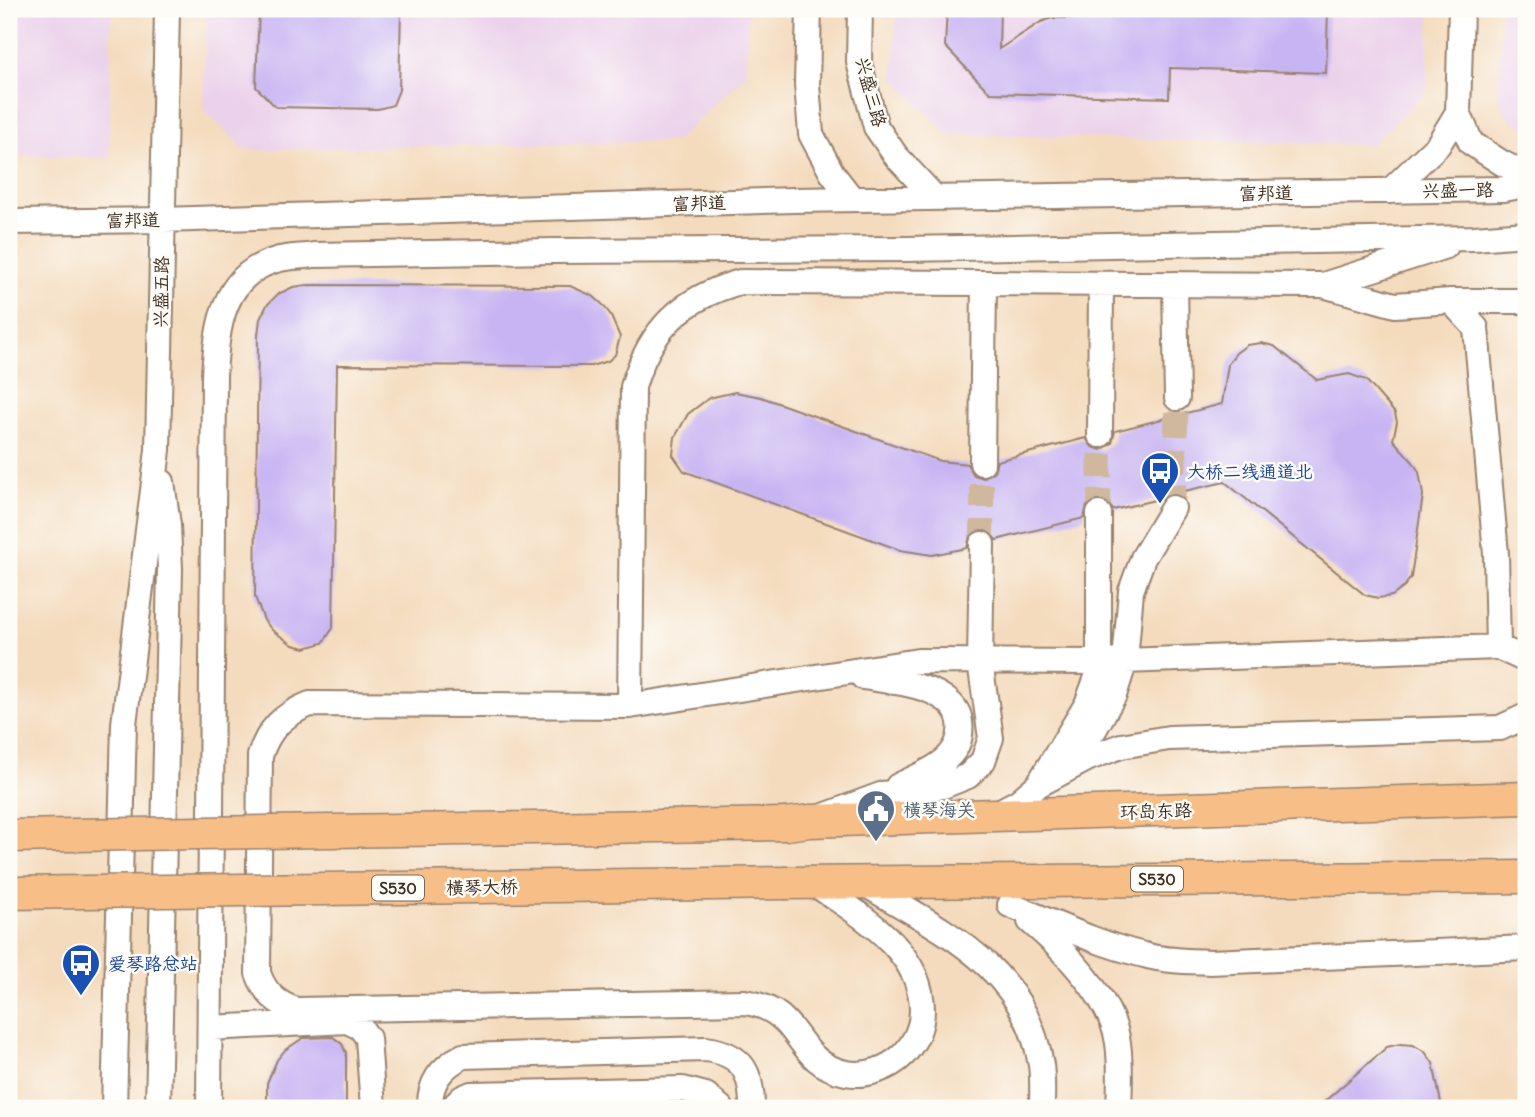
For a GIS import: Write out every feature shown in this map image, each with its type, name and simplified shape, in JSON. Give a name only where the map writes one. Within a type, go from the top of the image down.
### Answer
[{"type":"main road","name":"环岛东路","points":[[798,823],[1526,798]]},
{"type":"main road","points":[[9,836],[798,823]]},
{"type":"main road","name":"S530","points":[[800,882],[1526,877]]},
{"type":"main road","name":"横琴大桥","points":[[9,894],[800,882]]},
{"type":"street","name":"兴盛五路","points":[[158,450],[167,9]]},
{"type":"street","points":[[809,9],[807,84],[811,134],[831,173],[852,199]]},
{"type":"street","name":"兴盛三路","points":[[860,9],[859,62],[876,127],[896,156],[935,198]]},
{"type":"street","points":[[1461,9],[1458,112],[1471,143],[1526,175]]},
{"type":"street","points":[[1390,191],[1438,145],[1458,112]]},
{"type":"street","name":"兴盛一路","points":[[1390,191],[1504,189],[1526,186]]},
{"type":"street","name":"富邦道","points":[[9,222],[162,220],[852,199],[1390,191]]},
{"type":"street","points":[[209,1108],[215,364],[220,318],[229,295],[248,273],[276,260],[314,255],[906,249],[1474,238],[1526,234]]},
{"type":"street","points":[[1323,285],[1474,238]]},
{"type":"street","points":[[630,706],[633,387],[647,350],[658,334],[686,306],[703,295],[740,282],[1323,285],[1395,305],[1451,301],[1526,301]]},
{"type":"street","points":[[982,463],[984,283]]},
{"type":"street","points":[[1100,435],[1101,284]]},
{"type":"street","points":[[1175,284],[1177,398]]},
{"type":"street","points":[[1451,301],[1476,328],[1496,554],[1497,646]]},
{"type":"street","points":[[114,1108],[124,724],[158,450]]},
{"type":"street","points":[[158,450],[168,525],[170,569],[158,1108]]},
{"type":"street","points":[[989,817],[1017,802],[1038,785],[1094,730],[1114,695],[1125,661],[1131,591],[1143,558],[1173,508]]},
{"type":"street","points":[[1038,785],[1087,704],[1099,672],[1099,514]]},
{"type":"street","points":[[883,793],[943,786],[968,776],[983,761],[991,738],[980,662],[982,544]]},
{"type":"street","points":[[800,882],[878,928],[907,962],[919,987],[922,1016],[916,1037],[903,1055],[878,1070],[849,1074],[822,1064],[811,1055],[780,1014],[758,1004],[745,1002],[307,1011],[285,1007],[268,993],[258,973],[260,757],[264,742],[272,729],[283,718],[310,704],[630,706],[918,661],[1097,662],[1497,646],[1526,660]]},
{"type":"street","points":[[798,823],[883,793],[942,763],[955,752],[961,735],[960,718],[951,703],[936,693],[918,687],[845,674]]},
{"type":"street","points":[[1038,785],[1089,758],[1121,746],[1169,738],[1500,728],[1526,716]]},
{"type":"street","points":[[968,880],[1010,905],[1109,944],[1146,956],[1178,960],[1210,962],[1526,948]]},
{"type":"street","points":[[859,881],[961,943],[985,961],[1006,983],[1023,1009],[1035,1038],[1041,1067],[1042,1108]]},
{"type":"street","points":[[1010,905],[1054,942],[1081,970],[1108,1013],[1118,1041],[1119,1108]]},
{"type":"street","points":[[210,1028],[347,1021],[359,1027],[368,1038],[373,1108]]},
{"type":"street","points":[[430,1108],[429,1096],[433,1083],[441,1071],[463,1056],[706,1049],[723,1052],[739,1061],[749,1076],[752,1108]]},
{"type":"street","points":[[452,1108],[462,1098],[471,1094],[683,1089],[706,1095],[721,1108]]},
{"type":"shaded area","points":[[9,9],[111,9],[109,158],[9,155]]},
{"type":"shaded area","points":[[206,9],[748,9],[746,74],[676,141],[246,150],[203,109]]},
{"type":"shaded area","points":[[896,9],[1430,9],[1427,91],[1371,145],[947,134],[894,78]]},
{"type":"shaded area","points":[[1501,9],[1526,9],[1526,129],[1510,119],[1501,105]]},
{"type":"building","points":[[259,9],[401,9],[399,90],[393,105],[378,109],[276,107],[256,87]]},
{"type":"building","points":[[947,9],[1000,9],[999,49],[1041,22],[1052,18],[1081,18],[1094,9],[1328,9],[1326,73],[1170,68],[1169,98],[990,93],[945,46]]},
{"type":"building","points":[[570,286],[593,296],[602,304],[610,314],[620,337],[615,355],[608,361],[591,366],[337,365],[333,628],[323,643],[305,648],[293,645],[272,630],[264,620],[255,597],[260,319],[267,305],[278,294],[293,287]]},
{"type":"building","points":[[1261,343],[1274,346],[1317,380],[1349,374],[1366,380],[1395,413],[1397,422],[1393,440],[1419,472],[1423,495],[1411,577],[1403,588],[1392,596],[1378,598],[1365,595],[1225,482],[1113,510],[1107,502],[1098,499],[1087,506],[1084,518],[996,540],[990,532],[982,529],[970,536],[967,548],[932,555],[900,550],[684,471],[673,455],[675,437],[688,414],[709,398],[735,392],[761,397],[940,461],[967,464],[974,475],[983,478],[994,471],[997,461],[1086,438],[1092,447],[1101,450],[1112,443],[1115,431],[1222,404],[1228,364],[1236,353],[1247,345]]},
{"type":"building","points":[[333,1037],[342,1044],[346,1053],[346,1108],[267,1108],[267,1083],[277,1060],[285,1050],[303,1038]]},
{"type":"building","points":[[1413,1045],[1425,1052],[1433,1063],[1442,1108],[1317,1108],[1387,1047]]},
{"type":"tunnel","points":[[1173,508],[1177,398]]},
{"type":"tunnel","points":[[1099,514],[1100,435]]},
{"type":"tunnel","points":[[982,463],[982,544]]},
{"type":"place","name":"大桥二线通道北","points":[[1160,505]]},
{"type":"place","name":"横琴海关","points":[[876,843]]},
{"type":"place","name":"爱琴路总站","points":[[81,997]]}]
